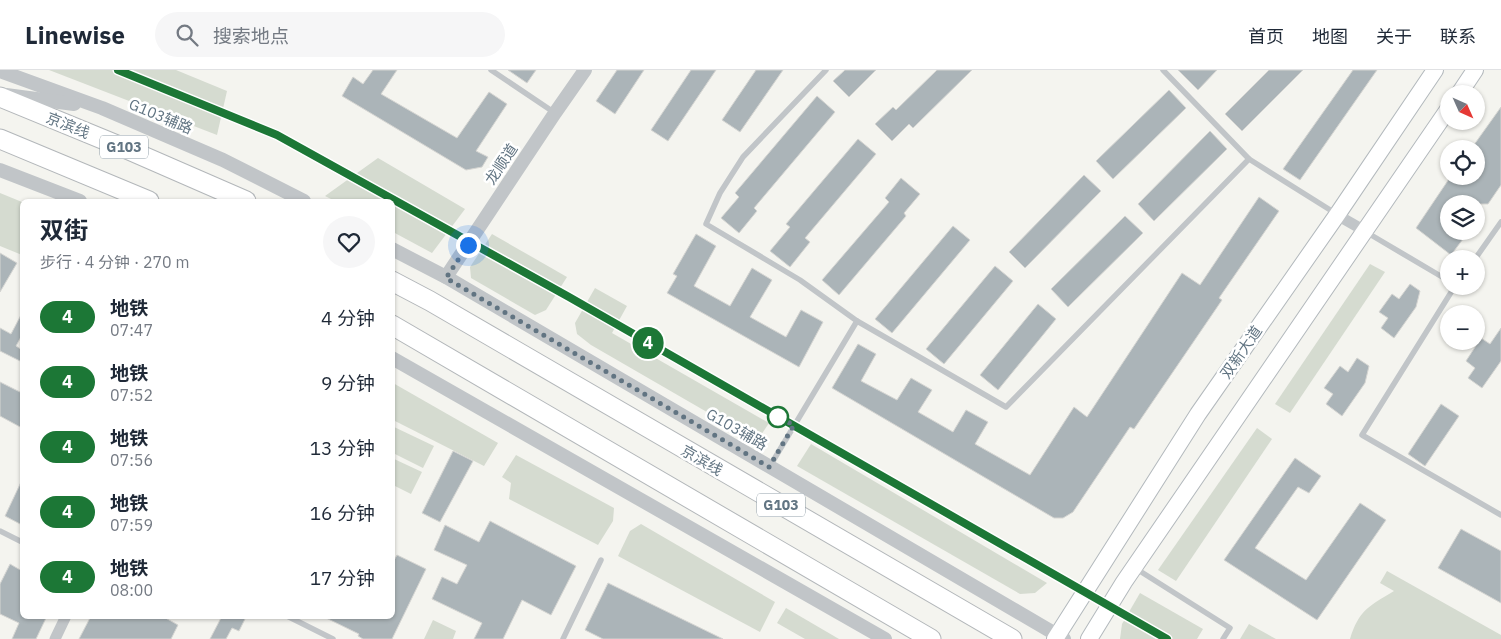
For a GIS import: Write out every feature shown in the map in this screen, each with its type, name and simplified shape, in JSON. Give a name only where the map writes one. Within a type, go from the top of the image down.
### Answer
[{"type":"highway","name":"京滨线","points":[[0,95],[241,199]]},
{"type":"highway","name":"G103","points":[[0,139],[144,199]]},
{"type":"highway","name":"京滨线","points":[[395,283],[430,301],[1012,639]]},
{"type":"highway","name":"G103","points":[[395,327],[931,639]]},
{"type":"main road","name":"双新大道","points":[[1059,638],[1198,414],[1435,70]]},
{"type":"main road","points":[[1465,85],[1475,70]]},
{"type":"main road","points":[[1088,639],[1134,568],[1440,121]]},
{"type":"street","name":"龙顺道","points":[[446,278],[585,70]]},
{"type":"street","name":"G103辅路","points":[[0,71],[102,108],[223,160],[300,199]]},
{"type":"street","points":[[0,95],[102,108]]},
{"type":"street","points":[[0,170],[75,199]]},
{"type":"street","points":[[1337,214],[1364,231]]},
{"type":"street","name":"G103辅路","points":[[395,251],[446,278],[1059,638]]},
{"type":"street","points":[[395,360],[885,639]]},
{"type":"street","points":[[55,639],[65,619]]},
{"type":"lane","points":[[491,70],[555,114]]},
{"type":"lane","points":[[826,70],[743,157],[720,193],[706,224],[800,280],[857,321],[1006,408],[1248,159]]},
{"type":"lane","points":[[1163,70],[1248,159],[1337,214]]},
{"type":"lane","points":[[1481,250],[1501,222]]},
{"type":"lane","points":[[1364,231],[1440,276]]},
{"type":"lane","points":[[1449,295],[1362,435],[1501,515]]},
{"type":"lane","points":[[769,467],[857,321]]},
{"type":"lane","points":[[0,531],[20,541]]},
{"type":"lane","points":[[563,639],[601,560]]},
{"type":"lane","points":[[1134,568],[1230,628],[1223,639]]},
{"type":"lane","points":[[293,619],[334,639]]},
{"type":"shaded area","points":[[49,70],[176,70],[227,91],[217,135]]},
{"type":"shaded area","points":[[378,158],[465,209],[432,253],[395,233],[395,199],[331,199],[325,196]]},
{"type":"shaded area","points":[[0,193],[20,201],[20,254],[0,246]]},
{"type":"shaded area","points":[[492,234],[567,277],[546,310],[535,315],[471,278],[470,267]]},
{"type":"shaded area","points":[[1370,264],[1385,272],[1290,413],[1275,404]]},
{"type":"shaded area","points":[[595,288],[627,306],[612,333],[769,423],[757,441],[591,345],[577,334],[575,323]]},
{"type":"shaded area","points":[[395,384],[498,443],[484,466],[395,421]]},
{"type":"shaded area","points":[[395,427],[434,446],[423,468],[395,454]]},
{"type":"shaded area","points":[[1257,428],[1272,439],[1176,581],[1158,570]]},
{"type":"shaded area","points":[[811,444],[1047,583],[1035,593],[1020,594],[797,466]]},
{"type":"shaded area","points":[[516,455],[614,508],[613,521],[598,545],[509,499],[511,483],[502,477]]},
{"type":"shaded area","points":[[395,459],[422,472],[411,494],[395,486]]},
{"type":"shaded area","points":[[641,524],[775,602],[760,632],[618,556],[630,531]]},
{"type":"shaded area","points":[[1387,571],[1501,635],[1501,639],[1350,639],[1361,615],[1394,591],[1380,583]]},
{"type":"shaded area","points":[[1140,593],[1203,629],[1197,639],[1120,639],[1122,624]]},
{"type":"shaded area","points":[[786,608],[839,639],[805,639],[777,623]]},
{"type":"shaded area","points":[[433,620],[456,631],[453,639],[424,639]]},
{"type":"shaded area","points":[[1249,624],[1276,639],[1240,639]]},
{"type":"building","points":[[373,70],[397,70],[381,94],[457,138],[489,92],[507,104],[476,151],[488,157],[482,167],[466,170],[342,96],[353,77],[363,84]]},
{"type":"building","points":[[508,70],[536,70],[527,83]]},
{"type":"building","points":[[617,70],[644,70],[615,114],[596,101]]},
{"type":"building","points":[[691,70],[716,70],[668,141],[651,130]]},
{"type":"building","points":[[756,70],[783,70],[740,132],[722,120]]},
{"type":"building","points":[[845,70],[876,70],[849,97],[833,81]]},
{"type":"building","points":[[937,70],[972,70],[913,128],[909,124],[892,141],[875,124],[893,107],[896,110]]},
{"type":"building","points":[[1178,70],[1217,70],[1198,90]]},
{"type":"building","points":[[1269,70],[1303,70],[1242,131],[1225,114]]},
{"type":"building","points":[[1353,70],[1377,70],[1300,180],[1283,169]]},
{"type":"building","points":[[1169,90],[1186,108],[1113,179],[1096,161]]},
{"type":"building","points":[[817,96],[835,112],[754,208],[757,211],[739,233],[721,218],[739,197],[735,193]]},
{"type":"building","points":[[1501,107],[1501,185],[1488,204],[1485,204],[1485,195],[1440,195],[1440,240],[1462,240],[1455,250],[1445,250],[1416,228],[1445,185],[1485,185],[1485,140],[1477,140]]},
{"type":"building","points":[[1210,131],[1227,149],[1154,221],[1138,204]]},
{"type":"building","points":[[858,139],[876,154],[805,238],[810,242],[790,267],[770,251],[790,227],[786,224]]},
{"type":"building","points":[[1084,175],[1101,191],[1025,268],[1009,252]]},
{"type":"building","points":[[901,178],[920,194],[904,213],[906,216],[839,295],[822,280],[889,202],[885,198]]},
{"type":"building","points":[[1259,197],[1279,211],[1219,298],[1222,300],[1134,429],[1130,427],[1073,512],[1063,518],[1054,518],[832,388],[858,344],[876,354],[861,381],[897,400],[911,378],[932,390],[918,412],[953,432],[966,410],[988,422],[975,444],[1030,475],[1074,407],[1087,417],[1182,273],[1200,285]]},
{"type":"building","points":[[1125,216],[1143,233],[1068,307],[1051,289]]},
{"type":"building","points":[[953,226],[970,240],[892,333],[875,319]]},
{"type":"building","points":[[696,234],[716,246],[694,286],[730,306],[752,268],[772,280],[750,317],[786,337],[801,310],[823,322],[799,367],[667,293],[677,276],[673,274]]},
{"type":"building","points":[[0,253],[17,263],[0,292]]},
{"type":"building","points":[[995,266],[1013,281],[944,364],[926,349]]},
{"type":"building","points":[[1410,284],[1420,291],[1416,307],[1394,338],[1381,328],[1388,318],[1379,312],[1392,294],[1399,299]]},
{"type":"building","points":[[1038,304],[1056,319],[998,390],[980,375]]},
{"type":"building","points":[[20,317],[20,339],[16,346],[20,349],[20,361],[0,351],[0,328],[11,334]]},
{"type":"building","points":[[1501,328],[1501,361],[1482,388],[1468,378],[1475,368],[1466,361],[1473,350],[1485,350],[1485,341],[1490,344]]},
{"type":"building","points":[[1357,358],[1369,366],[1365,383],[1342,416],[1326,404],[1333,394],[1324,388],[1340,366],[1348,372]]},
{"type":"building","points":[[0,382],[20,392],[20,427],[0,416]]},
{"type":"building","points":[[1441,404],[1459,416],[1425,466],[1408,454]]},
{"type":"building","points":[[453,451],[473,461],[440,522],[422,513]]},
{"type":"building","points":[[1295,458],[1321,476],[1309,493],[1298,487],[1255,548],[1306,580],[1360,503],[1386,520],[1317,620],[1224,560]]},
{"type":"building","points":[[20,484],[20,524],[5,516]]},
{"type":"building","points":[[490,521],[576,566],[551,615],[522,600],[503,639],[474,639],[482,623],[432,599],[442,577],[457,584],[467,565],[434,550],[445,525],[479,542]]},
{"type":"building","points":[[1461,529],[1501,551],[1501,603],[1438,568]]},
{"type":"building","points":[[397,555],[426,569],[392,639],[363,639],[358,636],[359,634],[328,619],[395,619],[395,559]]},
{"type":"building","points":[[10,564],[20,570],[20,619],[46,619],[36,639],[12,639],[19,623],[0,614],[0,584]]},
{"type":"building","points":[[608,583],[723,639],[603,639],[585,630]]},
{"type":"building","points":[[89,619],[167,619],[178,625],[171,639],[79,639]]},
{"type":"building","points":[[220,619],[245,619],[239,631],[232,628],[226,639],[210,639]]},
{"type":"metro line","name":"4","points":[[118,70],[277,135],[392,199]]},
{"type":"metro line","name":"4","points":[[395,200],[569,297],[1167,639]]},
{"type":"route","points":[[468,245],[446,278],[769,467],[794,425],[778,417]]}]
